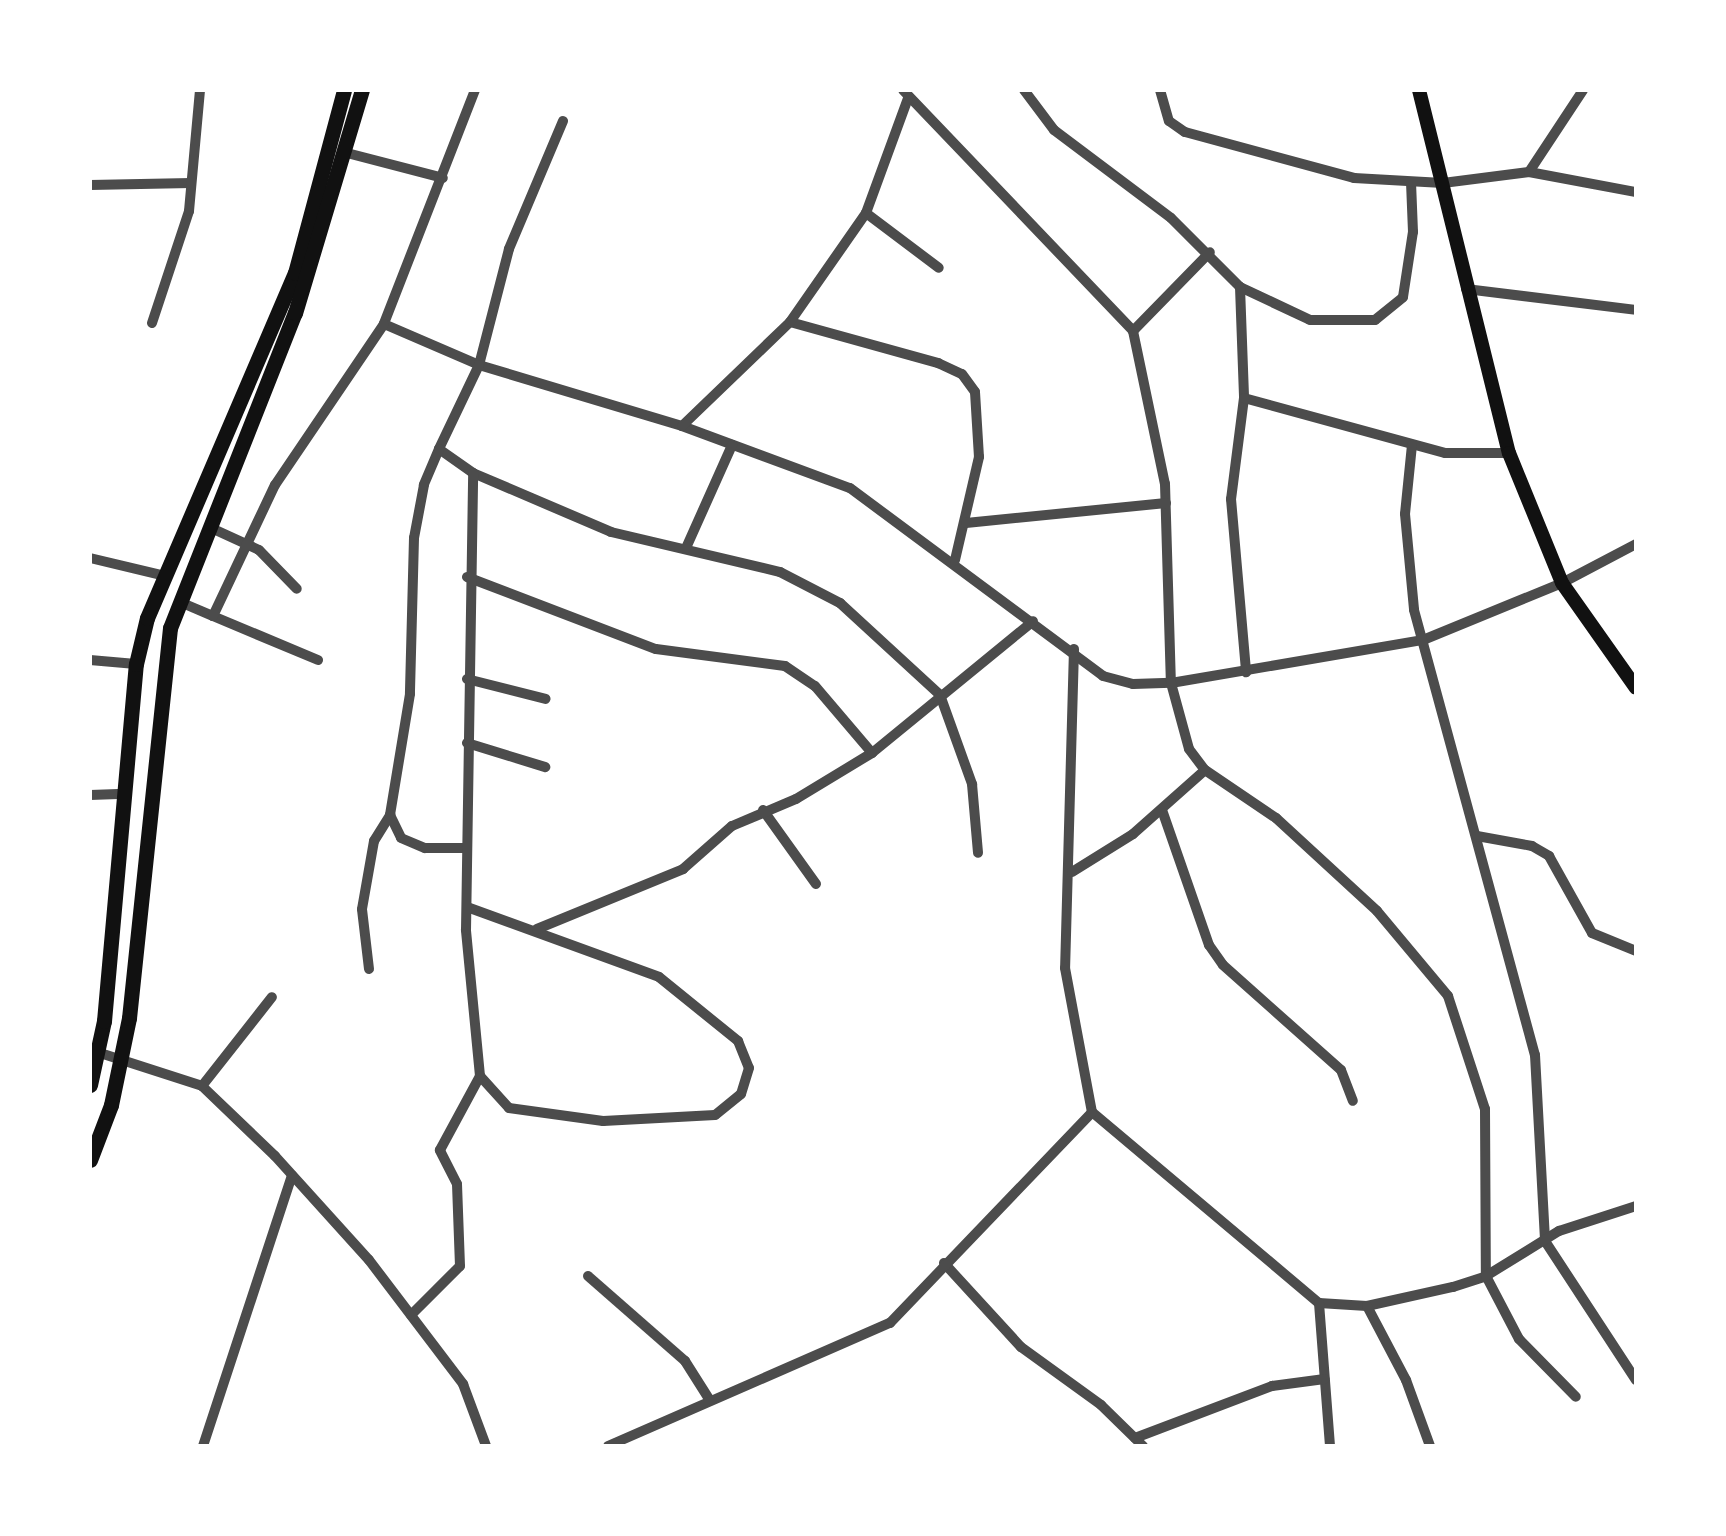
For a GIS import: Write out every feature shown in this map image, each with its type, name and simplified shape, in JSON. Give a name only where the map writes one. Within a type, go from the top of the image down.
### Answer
[{"type":"main road","points":[[90,1085],[97,1052],[136,664],[165,576],[295,273],[344,90]]},
{"type":"main road","points":[[90,1160],[122,1057],[170,628],[295,313],[347,152],[362,90]]},
{"type":"main road","points":[[1419,90],[1465,289],[1509,454],[1562,583],[1636,688]]},
{"type":"street","points":[[152,323],[182,237],[200,90]]},
{"type":"street","points":[[213,616],[246,543],[310,429],[384,324],[475,90]]},
{"type":"street","points":[[1024,90],[1054,130],[1210,252],[1240,287],[1310,320],[1375,320],[1403,297],[1413,232],[1411,183]]},
{"type":"street","points":[[1160,90],[1169,121],[1185,132],[1354,178],[1443,183],[1529,172],[1636,192]]},
{"type":"street","points":[[1529,172],[1583,90]]},
{"type":"street","points":[[682,426],[790,322],[866,213],[906,94],[1134,331],[1166,503],[1171,683],[1188,748],[1205,770],[1276,818],[1334,871],[1448,996],[1485,1109],[1486,1276],[1519,1339],[1576,1397]]},
{"type":"street","points":[[370,969],[362,908],[374,841],[390,814],[410,694],[414,538],[424,485],[478,365],[509,249],[563,121]]},
{"type":"street","points":[[347,152],[443,178]]},
{"type":"street","points":[[90,185],[190,183]]},
{"type":"street","points":[[866,213],[939,268]]},
{"type":"street","points":[[1134,331],[1210,252]]},
{"type":"street","points":[[1240,287],[1244,398],[1231,499],[1246,672]]},
{"type":"street","points":[[1465,289],[1636,310]]},
{"type":"street","points":[[790,322],[962,374],[975,392],[981,421],[966,522],[955,560]]},
{"type":"street","points":[[384,324],[478,365],[682,426],[850,488],[955,560],[1074,649],[1103,676],[1133,684],[1171,683],[1246,672],[1422,640],[1562,583],[1636,544]]},
{"type":"street","points":[[1244,398],[1445,453],[1509,454]]},
{"type":"street","points":[[686,548],[732,445]]},
{"type":"street","points":[[1412,445],[1406,554],[1422,640],[1535,1055],[1545,1241],[1636,1380]]},
{"type":"street","points":[[439,449],[473,473],[611,532],[780,572],[840,602],[940,695],[972,784],[978,853]]},
{"type":"street","points":[[411,1315],[460,1266],[457,1184],[440,1150],[480,1076],[467,907],[467,577],[473,473]]},
{"type":"street","points":[[966,522],[1166,503]]},
{"type":"street","points":[[209,526],[246,543],[297,590]]},
{"type":"street","points":[[90,558],[165,576]]},
{"type":"street","points":[[467,577],[656,649],[784,666],[815,686],[872,754]]},
{"type":"street","points":[[180,602],[318,660]]},
{"type":"street","points":[[537,929],[683,870],[732,826],[796,799],[872,754],[1033,621]]},
{"type":"street","points":[[1074,649],[1072,872],[1065,968],[1092,1112],[1318,1303],[1367,1306],[1486,1276],[1558,1232],[1636,1206]]},
{"type":"street","points":[[90,660],[136,664]]},
{"type":"street","points":[[467,679],[546,699]]},
{"type":"street","points":[[467,744],[545,767]]},
{"type":"street","points":[[1072,872],[1162,810],[1205,770]]},
{"type":"street","points":[[90,794],[124,794]]},
{"type":"street","points":[[763,810],[816,884]]},
{"type":"street","points":[[1162,810],[1209,945],[1222,965],[1341,1070],[1352,1101]]},
{"type":"street","points":[[390,814],[401,838],[426,848],[467,848]]},
{"type":"street","points":[[1477,836],[1549,856],[1592,933],[1636,951]]},
{"type":"street","points":[[467,907],[537,929],[658,978],[715,1016],[746,1053],[746,1084],[715,1115],[602,1121],[509,1108],[480,1076]]},
{"type":"street","points":[[202,1086],[272,998]]},
{"type":"street","points":[[97,1052],[202,1086],[292,1175],[411,1315],[463,1384],[486,1446]]},
{"type":"street","points":[[608,1446],[890,1322],[1092,1112]]},
{"type":"street","points":[[203,1446],[292,1175]]},
{"type":"street","points":[[944,1263],[1022,1347],[1139,1442],[1272,1386],[1324,1379]]},
{"type":"street","points":[[588,1276],[685,1361],[709,1399]]},
{"type":"street","points":[[1318,1303],[1330,1446]]},
{"type":"street","points":[[1367,1306],[1406,1380],[1430,1446]]}]
